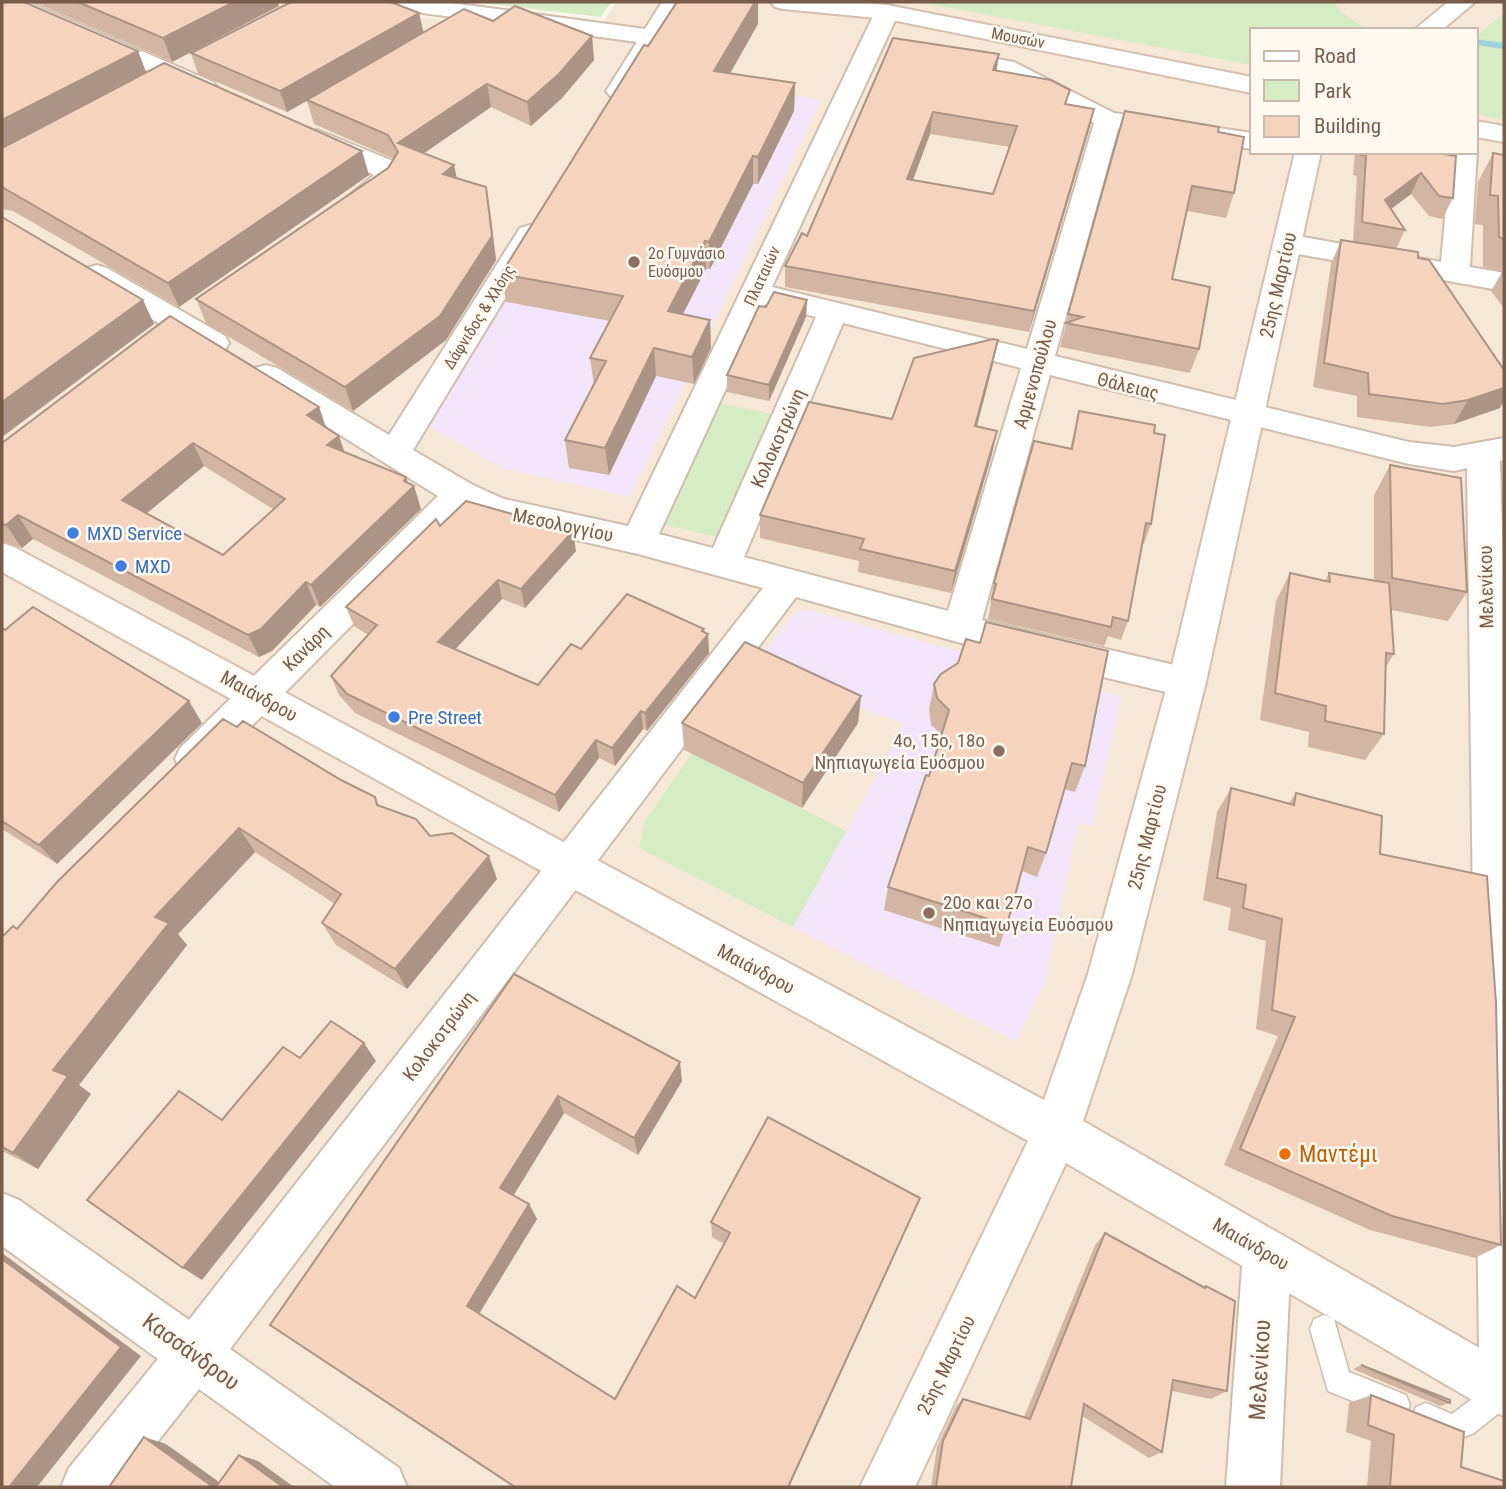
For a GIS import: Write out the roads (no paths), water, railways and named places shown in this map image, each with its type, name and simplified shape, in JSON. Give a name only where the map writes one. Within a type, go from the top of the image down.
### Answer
[{"type":"street","points":[[9,2],[231,99]]},
{"type":"street","points":[[393,2],[652,37]]},
{"type":"street","points":[[608,108],[674,2]]},
{"type":"street","name":"Μουσών","points":[[783,2],[887,12],[1250,85]]},
{"type":"street","points":[[1429,28],[1463,2]]},
{"type":"street","name":"Πλαταιών","points":[[638,541],[755,292],[886,48],[887,12]]},
{"type":"street","points":[[443,35],[479,14]]},
{"type":"street","name":"Μουσών","points":[[925,54],[1005,66],[1108,120],[1250,141]]},
{"type":"street","points":[[150,86],[198,61]]},
{"type":"street","name":"Αρμενοπούλου","points":[[961,629],[1108,120]]},
{"type":"street","points":[[1478,129],[1504,134]]},
{"type":"street","points":[[300,130],[383,167],[388,175],[383,184],[327,223]]},
{"type":"street","name":"25ης Μαρτίου","points":[[887,1487],[1026,1200],[1056,1131],[1110,974],[1187,682],[1308,154]]},
{"type":"street","points":[[1455,274],[1464,154]]},
{"type":"street","name":"Δάφνιδος & Χλόης","points":[[395,453],[542,215]]},
{"type":"street","points":[[1287,243],[1504,282]]},
{"type":"street","name":"Μεσολογγίου","points":[[73,260],[461,494],[497,510],[638,541],[961,629],[1187,682]]},
{"type":"street","name":"Θάλειας","points":[[755,292],[1248,416],[1424,456],[1448,459],[1494,452]]},
{"type":"street","name":"Κολοκοτρώνη","points":[[723,564],[833,312]]},
{"type":"street","name":"Μελενίκου","points":[[1494,452],[1504,1349]]},
{"type":"street","name":"Κανάρη","points":[[170,783],[461,494]]},
{"type":"street","name":"Μαιάνδρου","points":[[2,556],[1056,1131],[1504,1391]]},
{"type":"street","name":"Κολοκοτρώνη","points":[[88,1487],[195,1354],[788,582]]},
{"type":"street","name":"Κασσάνδρου","points":[[2,1217],[380,1487]]},
{"type":"street","name":"Μελενίκου","points":[[1253,1487],[1267,1253]]},
{"type":"lane","points":[[1324,1329],[1338,1381],[1452,1428],[1464,1423],[1504,1391]]},
{"type":"waterway","points":[[1478,42],[1504,46]]},
{"type":"place","name":"2ο Γυμνάσιο Ευόσμου","points":[[634,262]]},
{"type":"place","name":"MXD Service","points":[[73,533]]},
{"type":"place","name":"MXD","points":[[121,566]]},
{"type":"place","name":"Pre Street","points":[[394,717]]},
{"type":"place","name":"4ο, 15ο, 18ο Νηπιαγωγεία Ευόσμου","points":[[999,751]]},
{"type":"place","name":"20ο και 27ο Νηπιαγωγεία Ευόσμου","points":[[929,913]]},
{"type":"place","name":"Μαντέμι","points":[[1285,1154]]}]
